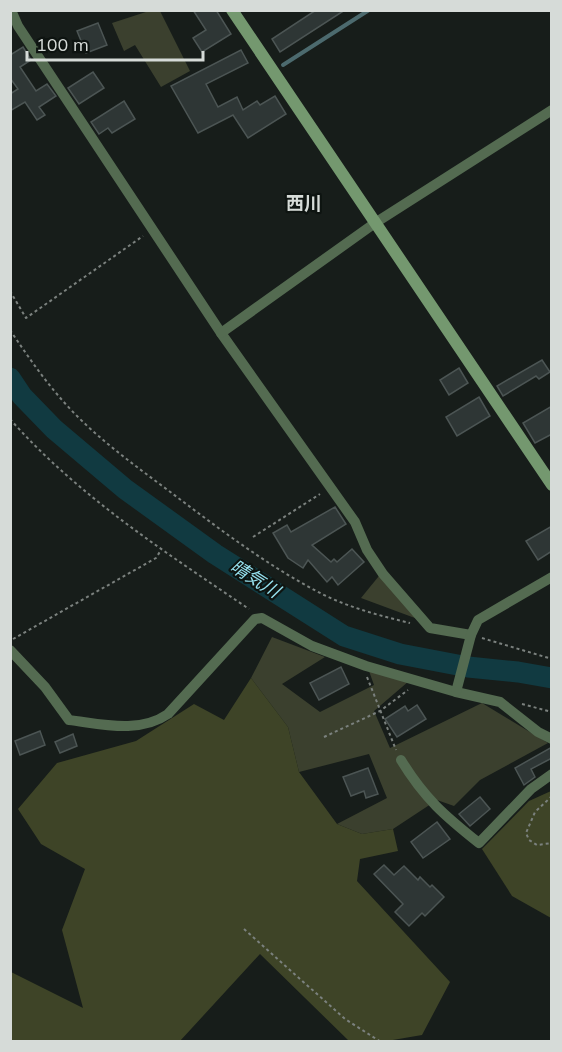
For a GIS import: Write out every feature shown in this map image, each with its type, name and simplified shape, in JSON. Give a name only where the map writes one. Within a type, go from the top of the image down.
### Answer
[{"type":"street","points":[[11,10],[18,26],[221,333],[355,522],[367,550],[383,574],[430,628],[471,635]]},
{"type":"street","points":[[232,10],[552,485]]},
{"type":"street","points":[[221,333],[375,223],[552,110]]},
{"type":"street","points":[[456,692],[471,635],[478,620],[552,577]]},
{"type":"street","points":[[10,650],[45,687],[69,720],[125,726],[143,725],[157,721],[168,714],[255,619],[262,618],[312,646],[366,666],[500,702],[538,732],[552,739]]},
{"type":"street","points":[[401,760],[423,793],[443,814],[478,843],[531,789],[552,774]]},
{"type":"path","points":[[10,291],[26,318],[152,229]]},
{"type":"path","points":[[10,330],[40,375],[78,417],[123,457],[208,521],[285,572],[325,595],[372,614],[430,628]]},
{"type":"path","points":[[10,419],[39,452],[90,495],[162,549],[262,618]]},
{"type":"path","points":[[253,537],[330,488]]},
{"type":"path","points":[[10,641],[156,558],[162,549]]},
{"type":"path","points":[[471,635],[552,659]]},
{"type":"path","points":[[366,666],[365,673],[401,760]]},
{"type":"path","points":[[324,737],[380,711],[420,681]]},
{"type":"path","points":[[500,702],[514,702],[552,712]]},
{"type":"path","points":[[552,796],[535,812],[526,833],[529,840],[537,845],[552,843]]},
{"type":"path","points":[[244,929],[345,1019],[381,1041]]},
{"type":"green space","points":[[149,11],[160,11],[190,71],[161,87],[135,45],[124,51],[112,23]]},
{"type":"green space","points":[[383,571],[431,624],[361,598]]},
{"type":"green space","points":[[272,637],[325,657],[282,684],[320,712],[374,685],[369,671],[409,681],[374,711],[390,748],[482,703],[548,743],[480,780],[454,806],[437,800],[393,829],[362,834],[337,824],[387,798],[369,754],[299,772],[288,727],[251,678]]},
{"type":"green space","points":[[251,678],[288,727],[299,772],[337,824],[362,834],[393,829],[398,851],[360,859],[357,881],[450,982],[422,1035],[387,1041],[349,1041],[260,954],[180,1041],[11,1041],[11,972],[83,1008],[62,930],[85,869],[41,844],[18,809],[57,763],[136,741],[194,704],[224,720]]},
{"type":"green space","points":[[551,791],[551,918],[512,896],[482,849],[529,801]]},
{"type":"building","points":[[193,10],[216,10],[231,34],[202,52],[193,38],[206,30]]},
{"type":"building","points":[[316,10],[345,10],[280,52],[272,39]]},
{"type":"building","points":[[98,23],[107,45],[86,53],[77,31]]},
{"type":"building","points":[[23,47],[31,60],[20,67],[36,91],[47,84],[56,96],[39,107],[45,115],[37,120],[25,102],[10,111],[10,94],[18,89],[10,78],[10,51],[12,54]]},
{"type":"building","points":[[241,50],[248,63],[206,84],[218,107],[237,97],[243,110],[257,101],[260,105],[275,96],[286,114],[248,138],[233,115],[198,133],[171,86]]},
{"type":"building","points":[[93,72],[104,88],[79,104],[68,88]]},
{"type":"building","points":[[124,101],[135,119],[112,133],[108,128],[99,134],[91,122]]},
{"type":"building","points":[[542,360],[550,372],[539,379],[536,376],[503,396],[497,386]]},
{"type":"building","points":[[459,368],[468,383],[449,395],[440,380]]},
{"type":"building","points":[[479,397],[490,416],[457,436],[446,417]]},
{"type":"building","points":[[552,406],[552,434],[535,443],[523,423]]},
{"type":"building","points":[[335,507],[346,524],[312,545],[331,562],[334,559],[337,562],[352,549],[364,562],[338,585],[332,577],[327,582],[308,560],[303,568],[288,558],[273,533],[287,525],[291,532]]},
{"type":"building","points":[[552,526],[552,551],[538,560],[526,541]]},
{"type":"building","points":[[341,667],[349,684],[319,700],[310,683]]},
{"type":"building","points":[[417,705],[426,719],[397,737],[385,719],[405,706],[408,711]]},
{"type":"building","points":[[40,731],[45,745],[20,755],[15,741]]},
{"type":"building","points":[[73,734],[77,746],[60,753],[55,742]]},
{"type":"building","points":[[552,747],[552,758],[531,769],[535,777],[524,785],[515,768]]},
{"type":"building","points":[[368,768],[378,794],[366,798],[364,791],[351,796],[343,777]]},
{"type":"building","points":[[480,797],[490,809],[470,826],[459,814]]},
{"type":"building","points":[[437,822],[450,839],[423,858],[411,842]]},
{"type":"building","points":[[384,865],[394,875],[404,866],[418,880],[420,877],[444,897],[425,916],[422,913],[409,926],[395,912],[403,904],[374,874]]},
{"type":"waterway","points":[[283,65],[369,10]]},
{"type":"waterway","name":"晴気川","points":[[10,378],[22,396],[54,429],[125,489],[215,554],[344,636],[400,654],[468,667],[552,678]]},
{"type":"district","name":"西川","points":[[304,204]]}]
